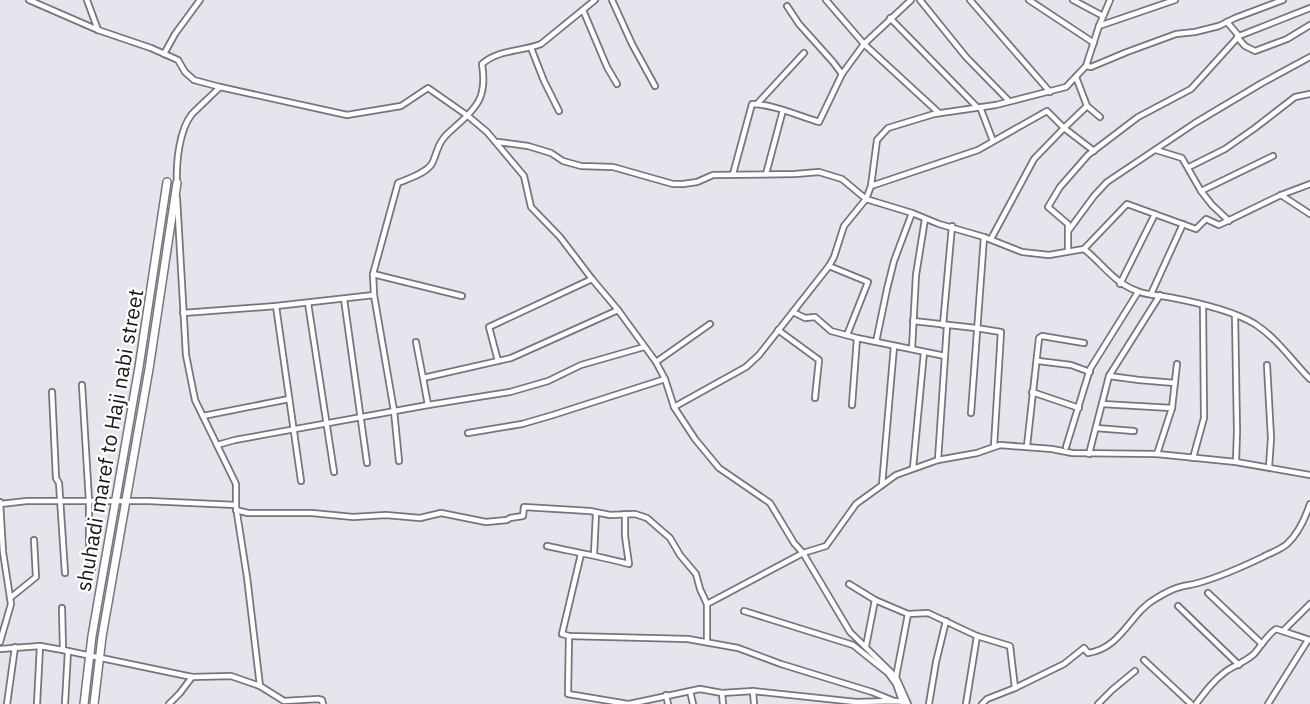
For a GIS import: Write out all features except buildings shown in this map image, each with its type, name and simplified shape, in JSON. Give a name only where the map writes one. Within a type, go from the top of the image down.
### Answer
[{"type":"main road","name":"shuhadi maref to Haji nabi street","points":[[84,704],[89,656],[139,367],[167,182]]},
{"type":"main road","points":[[94,704],[99,658],[149,369],[177,183]]},
{"type":"street","points":[[29,0],[98,30],[178,60],[185,72],[194,80],[220,87],[347,115],[401,106],[428,88],[468,116],[497,142],[524,176],[531,207],[560,237],[656,362],[665,379],[674,408],[695,439],[719,468],[770,503],[850,632],[896,677],[906,702]]},
{"type":"street","points":[[87,0],[98,30]]},
{"type":"street","points":[[164,54],[175,34],[200,0]]},
{"type":"street","points":[[612,0],[655,86]]},
{"type":"street","points":[[826,0],[864,44],[939,113]]},
{"type":"street","points":[[733,174],[752,104],[783,110],[819,122],[842,74],[864,44],[911,0]]},
{"type":"street","points":[[920,0],[966,57],[1009,101]]},
{"type":"street","points":[[970,0],[1050,92]]},
{"type":"street","points":[[1029,0],[1094,43]]},
{"type":"street","points":[[1073,0],[1103,16]]},
{"type":"street","points":[[674,408],[746,367],[759,355],[829,266],[844,226],[866,199],[871,186],[877,140],[888,128],[939,113],[1009,101],[1066,87],[1086,66],[1110,0]]},
{"type":"street","points":[[1099,26],[1175,0]]},
{"type":"street","points":[[1086,66],[1091,68],[1176,34],[1211,28],[1283,0]]},
{"type":"street","points":[[399,461],[394,411],[374,296],[373,274],[398,183],[432,165],[443,138],[468,116],[478,102],[484,82],[482,64],[489,57],[540,44],[592,1]]},
{"type":"street","points":[[787,6],[799,24],[842,74]]},
{"type":"street","points":[[1068,251],[1068,224],[1048,207],[1060,187],[1088,155],[1138,117],[1191,89],[1238,37],[1310,8]]},
{"type":"street","points":[[583,10],[607,67],[617,84]]},
{"type":"street","points":[[890,18],[979,107],[993,141]]},
{"type":"street","points":[[1227,22],[1245,46],[1255,51],[1287,39],[1310,25]]},
{"type":"street","points":[[531,48],[559,111]]},
{"type":"street","points":[[757,104],[804,53]]},
{"type":"street","points":[[1068,232],[1107,182],[1195,123],[1262,82],[1310,57]]},
{"type":"street","points":[[1076,76],[1087,106],[1100,117]]},
{"type":"street","points":[[220,87],[191,116],[184,128],[176,167],[183,313],[186,355],[195,400],[236,484],[236,507],[248,577],[260,686]]},
{"type":"street","points":[[1189,167],[1225,149],[1295,97],[1310,94]]},
{"type":"street","points":[[991,239],[1034,159],[1087,106]]},
{"type":"street","points":[[766,174],[783,110]]},
{"type":"street","points":[[871,186],[978,150],[1047,111],[1064,128],[1094,151]]},
{"type":"street","points":[[497,142],[528,146],[581,166],[613,167],[673,184],[697,182],[713,175],[819,172],[842,179],[866,199],[991,239],[1022,252],[1049,255],[1084,249],[1127,204],[1196,229],[1206,219],[1219,225],[1281,195],[1310,184]]},
{"type":"street","points":[[1156,150],[1182,158],[1212,205],[1229,221]]},
{"type":"street","points":[[1202,191],[1273,156]]},
{"type":"street","points":[[1281,195],[1310,214]]},
{"type":"street","points":[[876,342],[894,261],[912,213]]},
{"type":"street","points":[[1120,284],[1155,214]]},
{"type":"street","points":[[912,349],[916,274],[925,219]]},
{"type":"street","points":[[1151,294],[1183,224]]},
{"type":"street","points":[[938,460],[952,226]]},
{"type":"street","points":[[971,413],[984,237]]},
{"type":"street","points":[[1084,249],[1120,284],[1138,292],[1203,305],[1235,315],[1254,324],[1274,339],[1310,379]]},
{"type":"street","points":[[829,266],[868,282],[847,335]]},
{"type":"street","points":[[373,274],[462,296]]},
{"type":"street","points":[[498,361],[489,327],[592,279]]},
{"type":"street","points":[[1066,447],[1090,372],[1138,292]]},
{"type":"street","points":[[183,313],[374,296]]},
{"type":"street","points":[[1089,454],[1109,376],[1160,296]]},
{"type":"street","points":[[344,299],[367,463]]},
{"type":"street","points":[[308,303],[334,472]]},
{"type":"street","points":[[1193,458],[1204,418],[1203,305]]},
{"type":"street","points":[[276,306],[302,481]]},
{"type":"street","points":[[423,378],[511,358],[618,310]]},
{"type":"street","points":[[793,312],[805,318],[815,317],[831,331],[945,356]]},
{"type":"street","points":[[1235,315],[1238,431],[1236,462]]},
{"type":"street","points":[[913,321],[1002,333],[994,446]]},
{"type":"street","points":[[656,362],[710,324]]},
{"type":"street","points":[[778,330],[819,360],[815,398]]},
{"type":"street","points":[[1028,446],[1039,339],[1042,336],[1084,343]]},
{"type":"street","points":[[852,405],[857,338]]},
{"type":"street","points":[[416,342],[428,405]]},
{"type":"street","points":[[882,485],[894,346]]},
{"type":"street","points":[[217,445],[519,389],[548,381],[581,365],[644,347]]},
{"type":"street","points":[[913,468],[924,352]]},
{"type":"street","points":[[1038,361],[1071,365],[1090,372]]},
{"type":"street","points":[[1157,454],[1172,408],[1177,364]]},
{"type":"street","points":[[1267,365],[1271,438],[1269,467]]},
{"type":"street","points":[[1109,376],[1174,383]]},
{"type":"street","points":[[468,433],[522,424],[665,379]]},
{"type":"street","points":[[82,385],[92,572]]},
{"type":"street","points":[[52,392],[56,477],[59,483],[65,573]]},
{"type":"street","points":[[1032,392],[1079,408]]},
{"type":"street","points":[[203,416],[290,399]]},
{"type":"street","points":[[1102,404],[1172,408]]},
{"type":"street","points":[[1096,428],[1134,431]]},
{"type":"street","points":[[707,604],[803,553],[826,546],[856,504],[896,475],[938,460],[977,453],[994,446],[1028,446],[1089,454],[1157,454],[1236,462],[1310,475]]},
{"type":"street","points":[[0,642],[11,604],[3,552],[0,503],[27,501],[179,502],[236,507],[248,513],[312,513],[353,517],[386,515],[420,518],[441,513],[486,522],[523,516],[524,507],[590,511],[610,515],[635,514],[647,518],[670,538],[680,555],[696,574],[707,604],[707,642]]},
{"type":"street","points":[[982,704],[987,699],[1064,664],[1084,648],[1088,653],[1095,652],[1112,642],[1148,603],[1156,598],[1178,587],[1198,583],[1237,569],[1285,545],[1299,529],[1310,504]]},
{"type":"street","points":[[594,555],[596,513]]},
{"type":"street","points":[[547,546],[629,564],[625,513]]},
{"type":"street","points":[[10,598],[36,577],[34,540]]},
{"type":"street","points":[[581,554],[562,633],[569,636],[688,639],[738,648],[894,701]]},
{"type":"street","points":[[849,584],[875,600],[909,614],[928,614],[977,636],[1010,646],[1015,688]]},
{"type":"street","points":[[1208,593],[1262,644]]},
{"type":"street","points":[[866,646],[875,600]]},
{"type":"street","points":[[1283,631],[1310,603]]},
{"type":"street","points":[[1178,606],[1239,665]]},
{"type":"street","points":[[62,608],[66,651],[65,704]]},
{"type":"street","points":[[744,611],[853,645],[888,673],[906,702]]},
{"type":"street","points":[[896,677],[909,614]]},
{"type":"street","points":[[929,704],[946,621]]},
{"type":"street","points":[[1196,704],[1219,677],[1253,655],[1276,629],[1309,640],[1268,704]]},
{"type":"street","points":[[569,636],[568,694],[628,704],[700,689],[722,693],[753,691],[856,702],[906,702]]},
{"type":"street","points":[[966,704],[977,636]]},
{"type":"street","points":[[853,645],[856,638]]},
{"type":"street","points":[[0,649],[40,646],[192,677],[231,676],[260,686],[284,701],[318,699],[322,700],[323,704]]},
{"type":"street","points":[[37,704],[40,646]]},
{"type":"street","points":[[7,704],[15,647]]},
{"type":"street","points":[[1144,660],[1191,704]]},
{"type":"street","points":[[1098,704],[1135,671]]},
{"type":"street","points":[[169,704],[192,677]]},
{"type":"street","points":[[690,691],[693,704]]},
{"type":"street","points":[[753,691],[754,704]]},
{"type":"street","points":[[722,693],[723,704]]},
{"type":"street","points":[[666,695],[668,704]]}]
